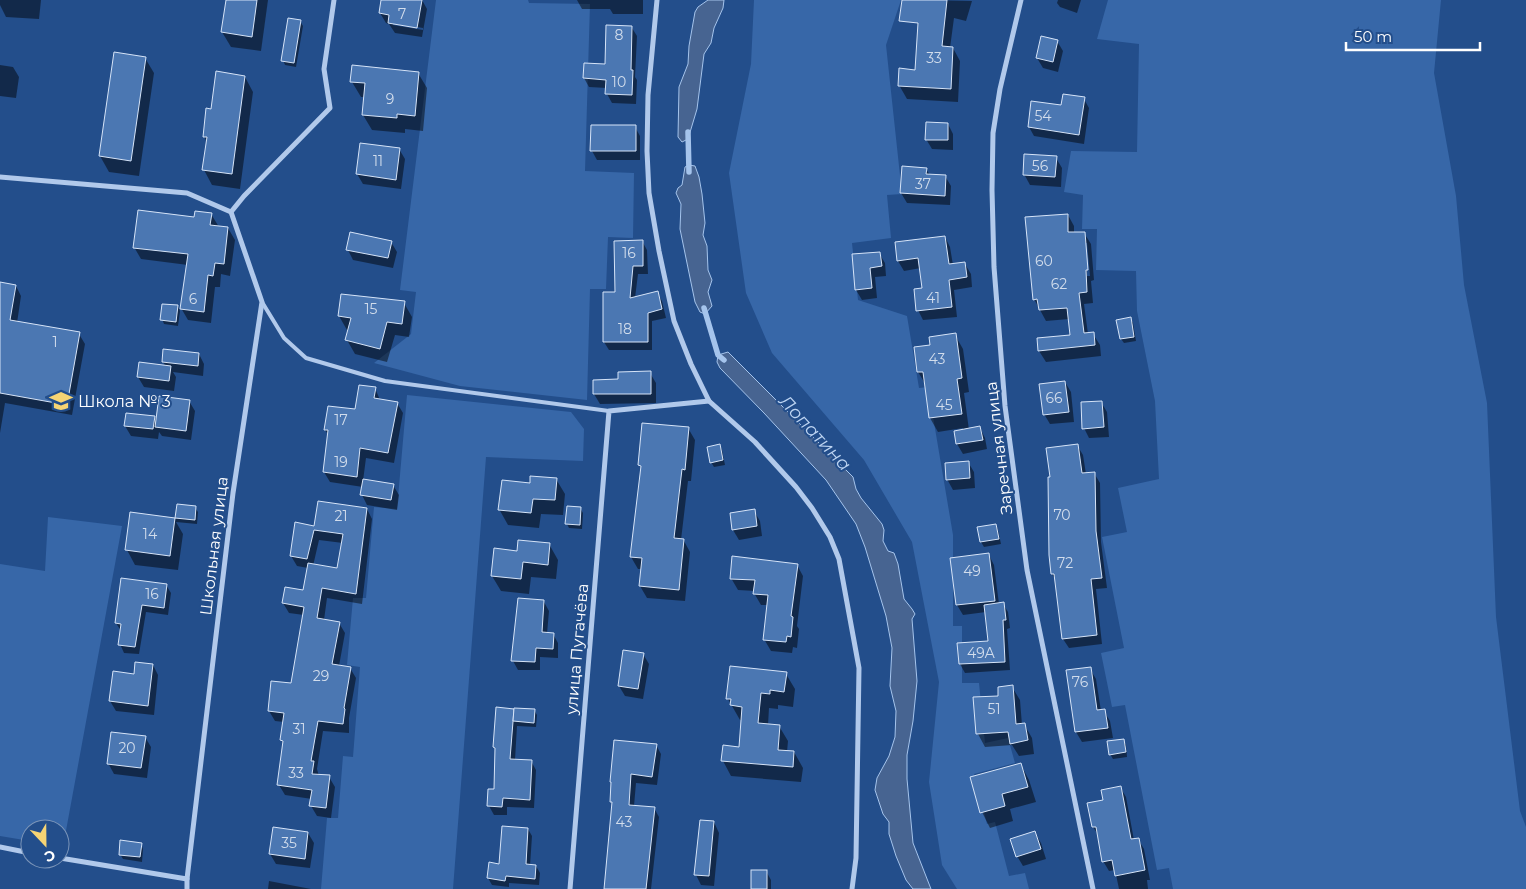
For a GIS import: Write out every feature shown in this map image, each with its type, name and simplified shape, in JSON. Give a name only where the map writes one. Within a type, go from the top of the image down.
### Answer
[{"type":"street","points":[[0,177],[187,193],[231,212],[244,196],[330,108],[324,70],[334,0]]},
{"type":"street","points":[[657,0],[648,95],[647,151],[649,193],[674,321],[709,401],[755,442],[796,488],[812,508],[830,538],[839,559],[859,668],[856,858],[852,889]]},
{"type":"street","name":"Заречная улица","points":[[1021,0],[1000,89],[994,134],[992,190],[994,267],[1004,396],[1026,570],[1093,889]]},
{"type":"street","name":"Школьная улица","points":[[187,889],[232,503],[262,302],[231,212]]},
{"type":"street","points":[[609,411],[709,401]]},
{"type":"street","name":"улица Пугачёва","points":[[570,889],[609,411]]},
{"type":"street","points":[[0,847],[20,850]]},
{"type":"street","points":[[70,860],[187,879]]},
{"type":"lane","points":[[262,302],[284,338],[306,358],[386,381],[609,411]]},
{"type":"shaded area","points":[[436,0],[528,0],[529,3],[590,4],[585,171],[634,173],[633,238],[608,237],[606,289],[590,289],[587,400],[460,386],[374,363],[411,334],[416,292],[400,290]]},
{"type":"shaded area","points":[[708,0],[724,0],[723,8],[714,28],[711,43],[704,54],[697,109],[688,139],[682,142],[678,137],[679,87],[688,64],[695,12],[698,7]]},
{"type":"shaded area","points":[[754,0],[901,0],[886,45],[902,194],[887,195],[891,238],[852,243],[858,300],[907,316],[919,388],[928,387],[953,535],[953,626],[962,626],[962,683],[979,683],[985,743],[1008,738],[1015,763],[974,774],[987,824],[995,822],[1009,876],[1025,873],[1029,889],[957,889],[942,865],[929,782],[939,682],[912,542],[864,460],[772,353],[746,293],[729,173],[751,64]]},
{"type":"shaded area","points":[[1108,0],[1441,0],[1434,73],[1456,196],[1464,285],[1487,403],[1496,617],[1520,811],[1526,827],[1526,889],[1173,889],[1169,868],[1157,870],[1125,705],[1112,707],[1101,653],[1124,648],[1102,537],[1127,532],[1118,488],[1159,479],[1155,401],[1137,311],[1136,271],[1096,270],[1097,229],[1082,229],[1083,195],[1064,192],[1071,151],[1137,152],[1139,44],[1097,39]]},
{"type":"shaded area","points":[[689,165],[695,166],[699,177],[705,223],[703,235],[707,246],[708,270],[712,280],[708,292],[712,306],[705,314],[700,312],[695,302],[680,229],[681,204],[676,193],[682,185],[685,167]]},
{"type":"shaded area","points":[[728,352],[853,477],[861,498],[882,524],[884,530],[883,541],[888,551],[894,553],[898,564],[904,599],[915,614],[912,619],[917,681],[907,755],[907,779],[913,843],[931,889],[913,889],[906,880],[889,834],[889,822],[883,814],[875,790],[877,778],[889,756],[895,737],[896,711],[890,686],[892,648],[886,616],[865,547],[856,524],[826,480],[720,368],[717,362],[718,355]]},
{"type":"shaded area","points":[[407,395],[571,412],[584,429],[583,461],[486,457],[453,889],[321,889],[327,818],[338,818],[343,756],[353,757],[360,667],[347,665],[353,598],[366,598],[374,507],[397,509]]},
{"type":"shaded area","points":[[48,517],[122,526],[68,819],[20,819],[20,839],[0,836],[0,564],[45,571]]},
{"type":"building","points":[[226,0],[257,0],[252,37],[221,32]]},
{"type":"building","points":[[381,0],[422,0],[417,28],[388,23],[389,15],[379,13]]},
{"type":"building","points":[[902,0],[947,0],[942,46],[953,47],[951,89],[898,86],[899,68],[915,70],[918,23],[899,21]]},
{"type":"building","points":[[288,18],[301,20],[294,63],[281,61]]},
{"type":"building","points":[[606,25],[632,26],[632,95],[605,94],[606,80],[583,78],[584,63],[605,64]]},
{"type":"building","points":[[1041,36],[1058,40],[1053,62],[1036,58]]},
{"type":"building","points":[[114,52],[146,57],[131,161],[99,156]]},
{"type":"building","points":[[352,65],[419,72],[415,116],[397,114],[397,118],[362,115],[365,83],[350,82]]},
{"type":"building","points":[[216,71],[245,76],[232,174],[202,170],[207,137],[203,137],[206,108],[211,109]]},
{"type":"building","points":[[1063,94],[1085,97],[1079,135],[1028,127],[1031,101],[1061,105]]},
{"type":"building","points":[[926,122],[948,123],[948,140],[925,140]]},
{"type":"building","points":[[591,125],[636,125],[636,151],[590,151]]},
{"type":"building","points":[[360,143],[400,148],[396,180],[356,174]]},
{"type":"building","points":[[1024,154],[1057,156],[1055,177],[1023,175]]},
{"type":"building","points":[[902,166],[927,168],[926,174],[946,175],[945,196],[900,193]]},
{"type":"building","points":[[138,210],[194,217],[195,211],[212,213],[210,225],[228,227],[224,264],[215,263],[213,276],[208,275],[204,312],[180,309],[188,254],[133,248]]},
{"type":"building","points":[[1068,214],[1068,232],[1085,232],[1088,270],[1086,270],[1087,292],[1079,293],[1084,333],[1094,332],[1095,345],[1038,351],[1037,338],[1070,335],[1067,308],[1039,310],[1037,299],[1033,300],[1025,217]]},
{"type":"building","points":[[350,232],[392,241],[388,258],[346,250]]},
{"type":"building","points":[[945,236],[949,264],[965,262],[967,277],[949,280],[952,307],[916,311],[914,289],[922,288],[918,258],[897,261],[895,242]]},
{"type":"building","points":[[643,240],[643,266],[633,266],[630,298],[658,291],[662,309],[648,313],[648,342],[603,342],[603,292],[615,292],[614,241]]},
{"type":"building","points":[[880,252],[882,266],[870,268],[872,288],[855,290],[852,254]]},
{"type":"building","points":[[0,282],[16,285],[10,320],[80,332],[67,405],[0,393]]},
{"type":"building","points":[[341,294],[405,301],[402,324],[387,322],[380,349],[345,340],[351,318],[338,316]]},
{"type":"building","points":[[162,304],[178,305],[176,322],[160,320]]},
{"type":"building","points":[[1131,317],[1134,337],[1120,339],[1116,320]]},
{"type":"building","points":[[956,333],[962,378],[957,379],[962,414],[929,418],[923,372],[917,372],[914,347],[930,345],[929,337]]},
{"type":"building","points":[[163,349],[199,353],[198,366],[162,362]]},
{"type":"building","points":[[139,362],[171,366],[169,381],[137,377]]},
{"type":"building","points":[[651,371],[651,394],[593,394],[593,380],[618,379],[618,372]]},
{"type":"building","points":[[1065,381],[1069,412],[1043,415],[1039,384]]},
{"type":"building","points":[[359,385],[376,387],[374,398],[398,402],[388,453],[360,448],[357,477],[323,472],[328,430],[324,430],[328,406],[355,409]]},
{"type":"building","points":[[159,396],[190,400],[186,431],[155,427]]},
{"type":"building","points":[[1102,401],[1104,427],[1082,429],[1081,402]]},
{"type":"building","points":[[126,413],[155,416],[153,429],[124,426]]},
{"type":"building","points":[[642,423],[689,427],[685,470],[682,469],[674,538],[684,539],[679,590],[639,586],[642,558],[630,557],[641,466],[638,465]]},
{"type":"building","points":[[980,426],[983,440],[956,444],[954,431]]},
{"type":"building","points":[[720,444],[723,460],[710,463],[707,447]]},
{"type":"building","points":[[1078,444],[1082,473],[1095,472],[1096,531],[1102,578],[1091,579],[1097,635],[1062,639],[1054,574],[1051,574],[1049,555],[1048,477],[1050,477],[1046,448]]},
{"type":"building","points":[[969,461],[970,478],[946,480],[945,463]]},
{"type":"building","points":[[530,476],[557,478],[555,500],[533,499],[531,513],[498,510],[502,480],[530,483]]},
{"type":"building","points":[[363,479],[394,484],[391,500],[360,495]]},
{"type":"building","points":[[318,501],[367,508],[356,594],[322,588],[317,618],[340,622],[332,664],[351,667],[343,724],[318,721],[311,761],[314,761],[312,774],[330,775],[326,808],[309,806],[312,790],[277,785],[283,741],[280,740],[284,713],[268,711],[271,681],[291,683],[304,607],[282,603],[285,587],[303,590],[308,563],[337,568],[343,534],[314,530],[307,559],[290,556],[295,522],[314,526]]},
{"type":"building","points":[[177,504],[196,506],[195,520],[175,518]]},
{"type":"building","points":[[567,506],[581,507],[580,525],[565,524]]},
{"type":"building","points":[[755,509],[757,526],[732,530],[730,513]]},
{"type":"building","points":[[130,512],[175,518],[170,556],[125,550]]},
{"type":"building","points":[[996,524],[999,539],[980,542],[977,527]]},
{"type":"building","points":[[518,540],[550,543],[548,565],[523,562],[521,579],[491,576],[494,548],[517,551]]},
{"type":"building","points":[[989,553],[995,601],[956,605],[950,558]]},
{"type":"building","points":[[732,556],[798,564],[791,616],[793,617],[791,637],[787,636],[786,642],[763,640],[768,595],[753,594],[755,580],[730,579]]},
{"type":"building","points":[[121,578],[167,584],[164,608],[142,605],[135,647],[118,645],[121,624],[115,623]]},
{"type":"building","points":[[518,598],[544,600],[542,632],[554,633],[553,649],[536,648],[535,662],[511,661]]},
{"type":"building","points":[[1004,602],[1006,620],[1003,620],[1005,662],[959,664],[957,643],[988,641],[984,605]]},
{"type":"building","points":[[623,650],[644,653],[638,689],[618,686]]},
{"type":"building","points":[[135,662],[153,664],[148,706],[109,701],[113,671],[134,674]]},
{"type":"building","points":[[730,666],[787,672],[784,692],[770,690],[770,694],[761,693],[758,723],[780,725],[778,750],[794,751],[793,767],[721,761],[723,745],[739,747],[742,707],[730,705],[731,699],[726,699]]},
{"type":"building","points":[[1091,667],[1097,710],[1105,709],[1108,728],[1075,732],[1066,670]]},
{"type":"building","points":[[1013,685],[1016,724],[1025,723],[1028,740],[1010,744],[1008,732],[976,734],[973,697],[998,696],[998,687]]},
{"type":"building","points":[[496,707],[514,709],[510,759],[532,760],[530,800],[503,798],[502,807],[487,806],[488,789],[494,789],[495,748],[493,747]]},
{"type":"building","points":[[514,708],[535,709],[534,723],[513,721]]},
{"type":"building","points":[[111,732],[146,736],[141,768],[107,764]]},
{"type":"building","points":[[1124,739],[1126,752],[1109,755],[1107,741]]},
{"type":"building","points":[[614,740],[657,744],[652,777],[631,774],[629,805],[655,807],[646,889],[604,889],[612,802],[610,802],[610,782]]},
{"type":"building","points":[[1021,763],[1028,787],[1002,794],[1005,806],[980,813],[970,777]]},
{"type":"building","points":[[1121,786],[1131,839],[1139,838],[1145,870],[1115,876],[1112,860],[1102,862],[1096,827],[1092,827],[1087,803],[1103,800],[1101,790]]},
{"type":"building","points":[[700,820],[714,821],[709,876],[694,875]]},
{"type":"building","points":[[502,826],[528,828],[526,864],[536,865],[535,879],[506,876],[505,881],[487,878],[489,862],[499,864]]},
{"type":"building","points":[[273,827],[308,832],[305,859],[269,854]]},
{"type":"building","points":[[1035,831],[1041,849],[1016,857],[1010,839]]},
{"type":"building","points":[[120,840],[142,843],[140,857],[119,855]]},
{"type":"building","points":[[751,870],[767,870],[767,889],[751,889]]},
{"type":"waterway","name":"Лопатина","points":[[688,132],[689,172]]},
{"type":"waterway","name":"Лопатина","points":[[704,308],[718,355],[724,360]]},
{"type":"place","name":"Школа № 3","points":[[61,401]]}]
